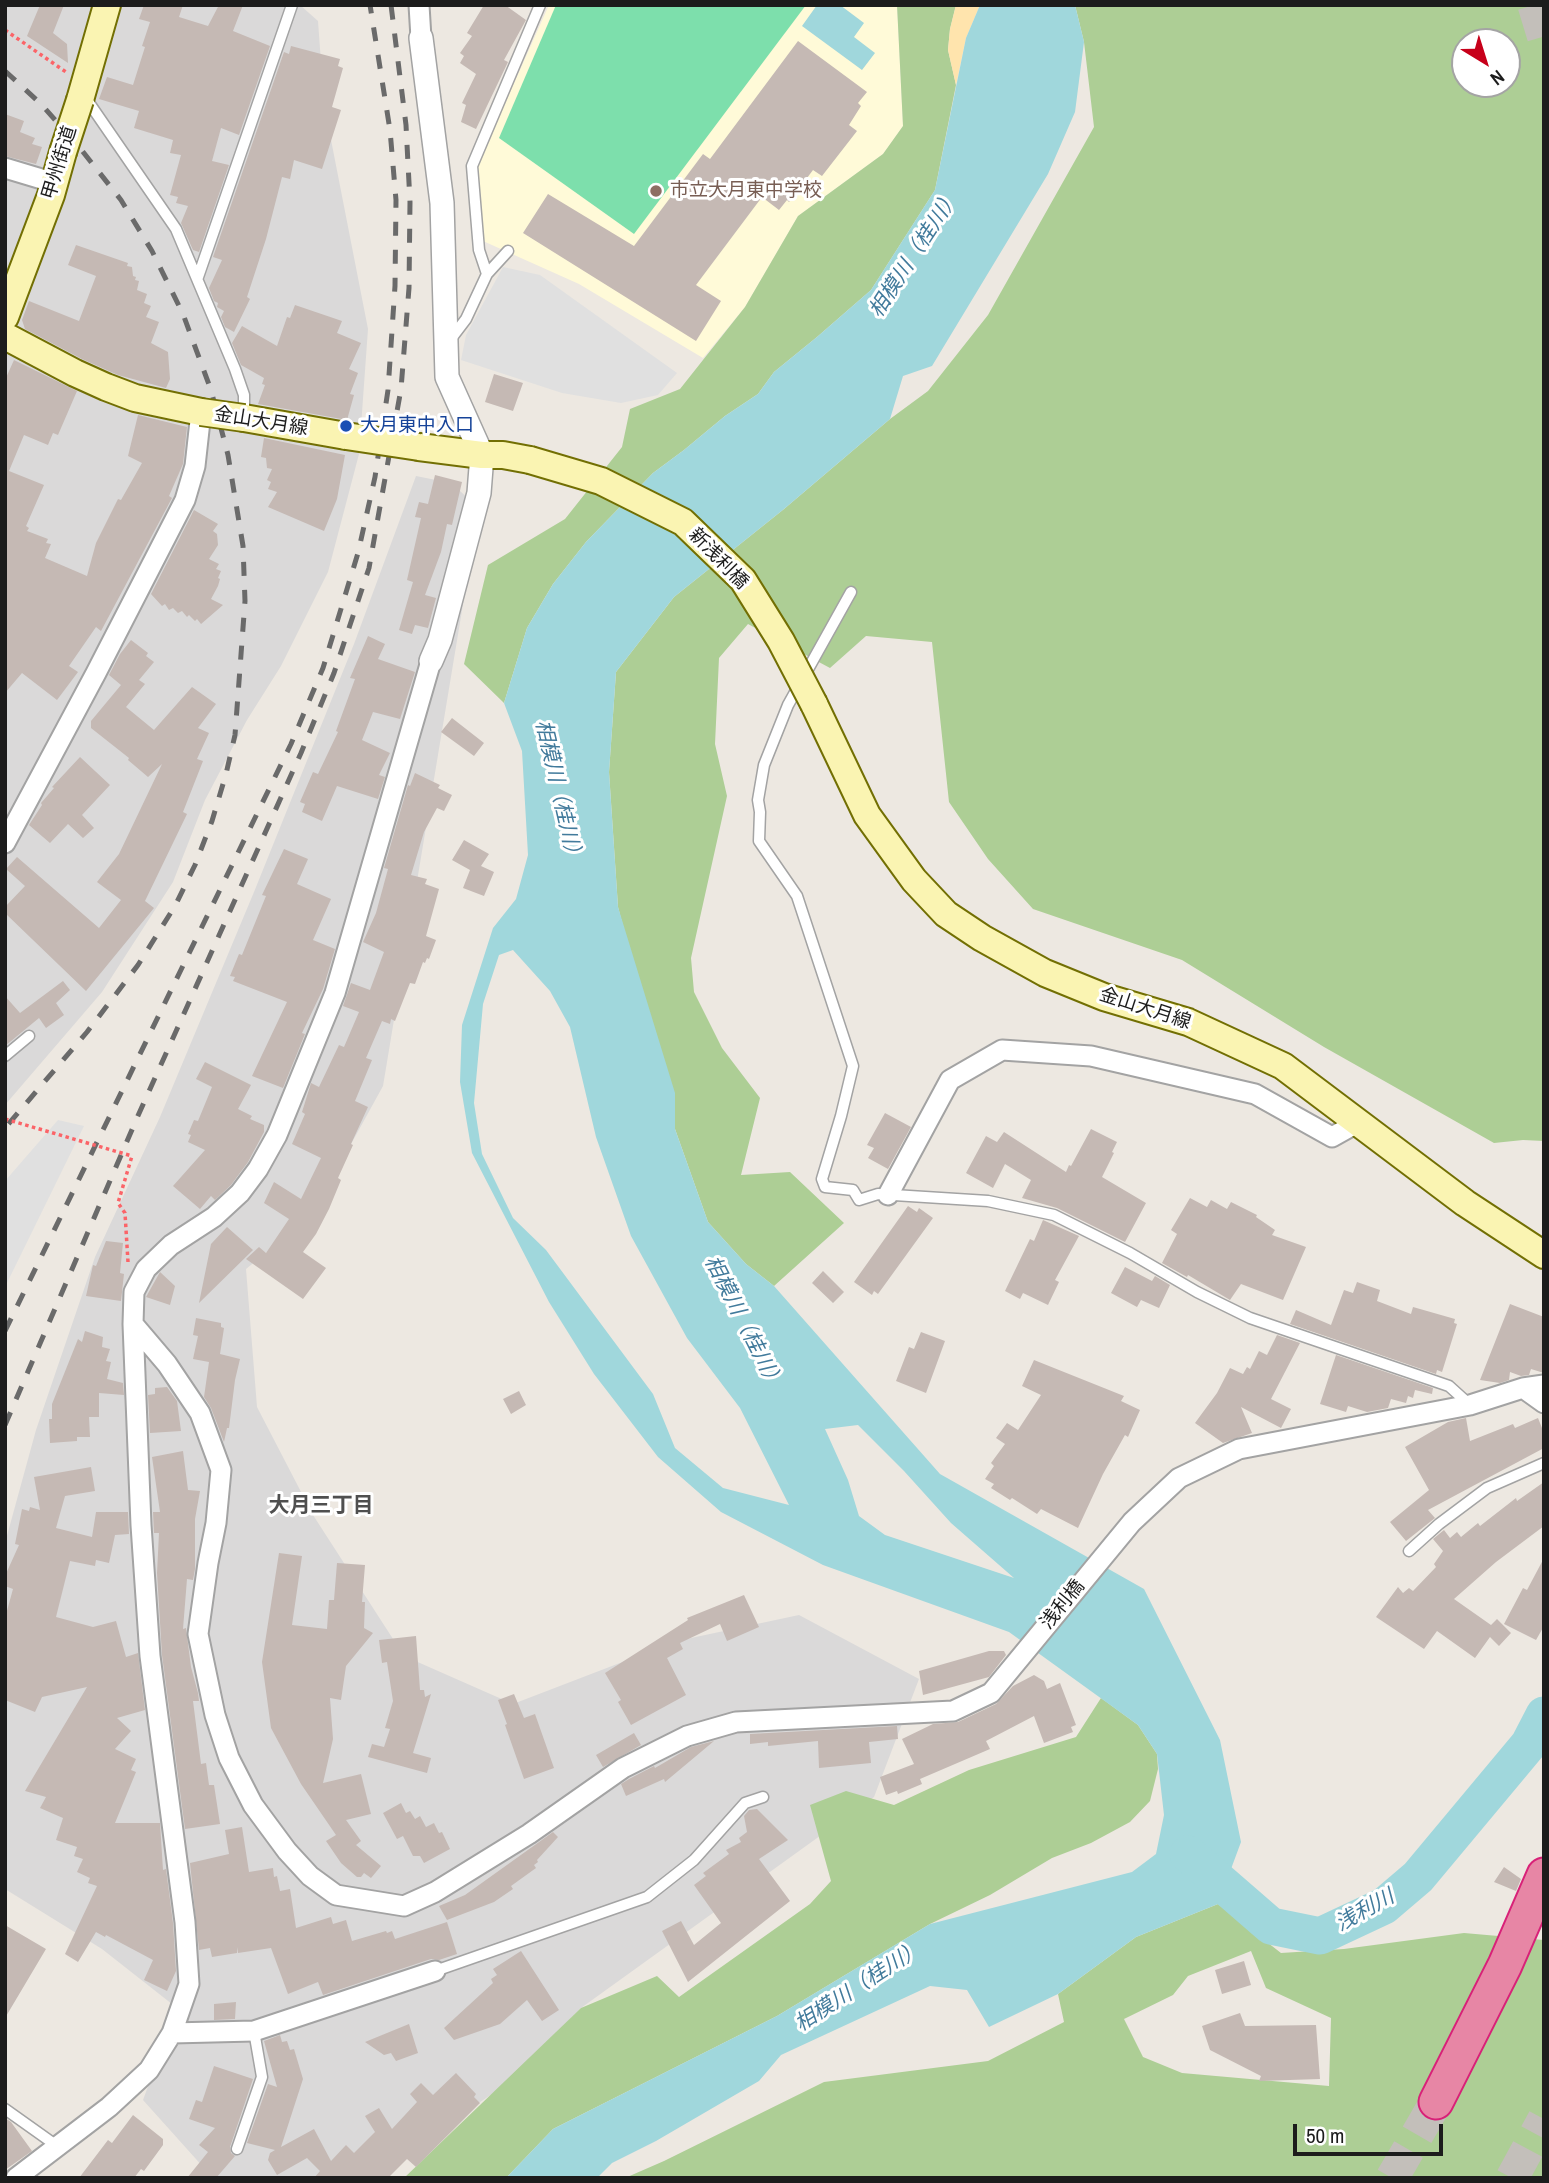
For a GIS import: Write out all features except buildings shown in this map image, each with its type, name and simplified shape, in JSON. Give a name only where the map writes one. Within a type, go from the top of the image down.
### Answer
[{"type":"highway","points":[[1436,2102],[1505,1965],[1544,1875]]},
{"type":"main road","name":"甲州街道","points":[[5,317],[55,183],[77,89],[100,32],[107,5]]},
{"type":"main road","name":"金山大月線","points":[[5,336],[75,373],[135,398],[346,436],[530,460]]},
{"type":"main road","name":"新浅利橋","points":[[530,460],[601,481],[683,522],[743,580],[781,641],[814,704]]},
{"type":"main road","name":"金山大月線","points":[[814,704],[867,815],[914,880],[946,914],[982,939],[1045,973],[1104,997],[1188,1022],[1283,1066],[1465,1203],[1544,1255]]},
{"type":"street","points":[[89,5],[100,32]]},
{"type":"street","points":[[16,2178],[109,2107],[149,2070],[172,2033],[189,1984],[185,1922],[150,1656],[141,1525],[134,1292],[146,1269],[171,1245],[214,1217],[240,1194],[277,1135],[335,993],[431,661],[440,640],[479,493],[482,455],[447,377],[442,203],[419,5]]},
{"type":"street","points":[[5,168],[55,183]]},
{"type":"street","points":[[5,843],[185,500],[195,466],[201,412]]},
{"type":"street","points":[[888,1195],[950,1080],[1002,1050],[1091,1056],[1255,1094],[1332,1137],[1356,1123]]},
{"type":"street","name":"浅利橋","points":[[133,1324],[167,1364],[200,1413],[221,1470],[216,1523],[198,1634],[215,1715],[229,1758],[253,1805],[287,1851],[310,1876],[336,1895],[404,1906],[435,1892],[529,1834],[623,1768],[687,1736],[736,1722],[953,1711],[991,1693],[1127,1528],[1179,1478],[1239,1449],[1470,1405],[1523,1388],[1544,1385]]},
{"type":"street","points":[[1523,1388],[1544,1403]]},
{"type":"street","points":[[172,2033],[254,2031],[435,1971]]},
{"type":"lane","points":[[198,277],[292,5]]},
{"type":"lane","points":[[487,274],[479,250],[472,166],[540,5]]},
{"type":"lane","points":[[77,89],[176,229],[198,277],[244,395],[244,418]]},
{"type":"lane","points":[[445,346],[466,319],[487,274],[508,251]]},
{"type":"lane","points":[[851,592],[788,705],[764,765],[758,800],[758,841],[797,896],[853,1066],[822,1179],[825,1187],[853,1190],[859,1200],[878,1194],[989,1201],[1054,1215],[1250,1318],[1449,1386],[1470,1405]]},
{"type":"lane","points":[[5,1056],[29,1036]]},
{"type":"lane","points":[[1409,1551],[1439,1524],[1488,1488],[1544,1463]]},
{"type":"lane","points":[[435,1971],[647,1898],[694,1860],[745,1802],[763,1797]]},
{"type":"lane","points":[[237,2149],[262,2077],[254,2031]]},
{"type":"lane","points":[[5,2109],[57,2147]]},
{"type":"path","points":[[5,30],[77,89]]},
{"type":"path","points":[[5,1119],[132,1156],[118,1203],[125,1213],[127,1258],[134,1292]]},
{"type":"shaded area","points":[[5,5],[300,5],[318,21],[324,104],[368,329],[359,454],[328,572],[281,666],[247,720],[205,800],[173,882],[102,992],[5,1105]]},
{"type":"shaded area","name":"市立大月東中学校","points":[[549,5],[897,5],[903,126],[883,154],[798,216],[745,307],[703,358],[579,284],[483,241],[477,166]]},
{"type":"shaded area","points":[[503,267],[540,275],[677,373],[658,395],[621,403],[562,393],[461,360],[466,335]]},
{"type":"shaded area","points":[[416,476],[451,483],[479,508],[383,1086],[312,1215],[246,1269],[257,1407],[313,1515],[404,1656],[513,1704],[677,1641],[799,1615],[919,1679],[874,1797],[581,2008],[498,2090],[367,2178],[213,2178],[143,2100],[177,2008],[102,1949],[5,1889],[5,1543],[36,1430],[95,1257],[160,1117],[254,892],[354,644]]},
{"type":"shaded area","points":[[58,1120],[84,1126],[5,1287],[5,1181]]},
{"type":"green space","points":[[556,5],[806,5],[634,234],[499,138]]},
{"type":"green space","points":[[897,5],[956,5],[948,50],[956,85],[935,190],[871,290],[774,372],[758,394],[725,416],[653,473],[586,542],[553,584],[527,628],[504,703],[464,664],[488,565],[565,519],[622,447],[630,409],[680,389],[745,307],[798,216],[883,154],[903,126]]},
{"type":"green space","points":[[1075,5],[1544,5],[1544,1141],[1494,1143],[1324,1047],[1182,960],[1033,909],[988,859],[949,802],[932,642],[866,636],[830,668],[748,624],[719,658],[715,744],[727,796],[691,958],[694,992],[722,1048],[760,1098],[741,1175],[790,1172],[844,1223],[774,1286],[746,1264],[708,1222],[675,1129],[618,907],[609,772],[616,672],[674,597],[890,419],[928,391],[988,315],[1094,127],[1084,42]]},
{"type":"green space","points":[[1101,1698],[1138,1725],[1157,1754],[1158,1769],[1150,1801],[1130,1822],[1091,1843],[1052,1858],[990,1895],[930,1924],[777,2016],[553,2129],[506,2178],[404,2178],[581,2008],[657,1976],[679,1997],[810,1904],[831,1881],[810,1805],[846,1791],[894,1805],[969,1770],[1076,1737]]},
{"type":"green space","points":[[1218,1904],[1281,1953],[1344,1949],[1464,1933],[1544,1940],[1544,2178],[625,2178],[824,2082],[988,2061],[1064,2022],[1058,1994],[1136,1937]],"holes":[[[1251,1951],[1266,1988],[1331,2018],[1329,2086],[1182,2073],[1143,2057],[1124,2019],[1173,1995],[1188,1976]]]},
{"type":"sand","points":[[956,5],[980,5],[966,38],[956,85],[948,50]]},
{"type":"water","points":[[817,5],[840,5],[864,23],[854,37],[875,53],[862,70],[802,26]]},
{"type":"water","name":"相模川（桂川）","points":[[980,5],[1075,5],[1084,42],[1075,112],[1048,174],[932,366],[903,376],[890,419],[674,597],[616,672],[609,772],[618,907],[675,1093],[675,1129],[708,1222],[746,1264],[774,1286],[940,1474],[1144,1589],[1220,1740],[1241,1842],[1218,1904],[1136,1937],[1058,1994],[989,2027],[967,1990],[930,1986],[781,2055],[759,2081],[656,2141],[612,2163],[597,2178],[506,2178],[553,2129],[777,2016],[930,1924],[1132,1872],[1156,1854],[1164,1815],[1157,1754],[1138,1725],[1009,1632],[823,1565],[721,1512],[658,1457],[594,1374],[549,1302],[472,1153],[460,1082],[462,1025],[493,928],[516,899],[528,855],[522,751],[504,703],[527,628],[553,584],[586,542],[653,473],[725,416],[758,394],[774,372],[871,290],[935,190],[966,38]],"holes":[[[513,950],[550,991],[570,1027],[596,1137],[631,1236],[687,1338],[740,1408],[789,1505],[723,1488],[675,1448],[653,1394],[546,1250],[513,1218],[482,1154],[474,1103],[483,1004],[499,955]],[[858,1425],[951,1523],[1014,1578],[885,1535],[859,1516],[848,1480],[825,1429]]]},
{"type":"waterway","name":"浅利川","points":[[1188,1854],[1271,1926],[1320,1936],[1384,1906],[1418,1877],[1529,1744],[1544,1715]]},
{"type":"tunnel","points":[[1534,5],[1544,38]]},
{"type":"tunnel","points":[[1392,2178],[1436,2102]]},
{"type":"tunnel","points":[[1512,2178],[1544,2119]]},
{"type":"railway","points":[[5,1331],[291,744],[323,668],[358,553],[375,477],[388,390],[395,286],[396,200],[390,130],[370,5]]},
{"type":"railway","points":[[5,1425],[137,1118],[301,753],[334,673],[369,568],[401,389],[409,288],[410,202],[406,125],[391,5]]},
{"type":"railway","points":[[5,71],[41,104],[121,200],[152,251],[183,314],[211,390],[228,455],[243,546],[245,601],[235,735],[212,821],[195,865],[175,906],[138,965],[87,1032],[5,1128]]},
{"type":"place","name":"市立大月東中学校","points":[[656,191]]},
{"type":"place","name":"大月東中入口","points":[[346,426]]},
{"type":"district","name":"大月三丁目","points":[[321,1506]]}]
